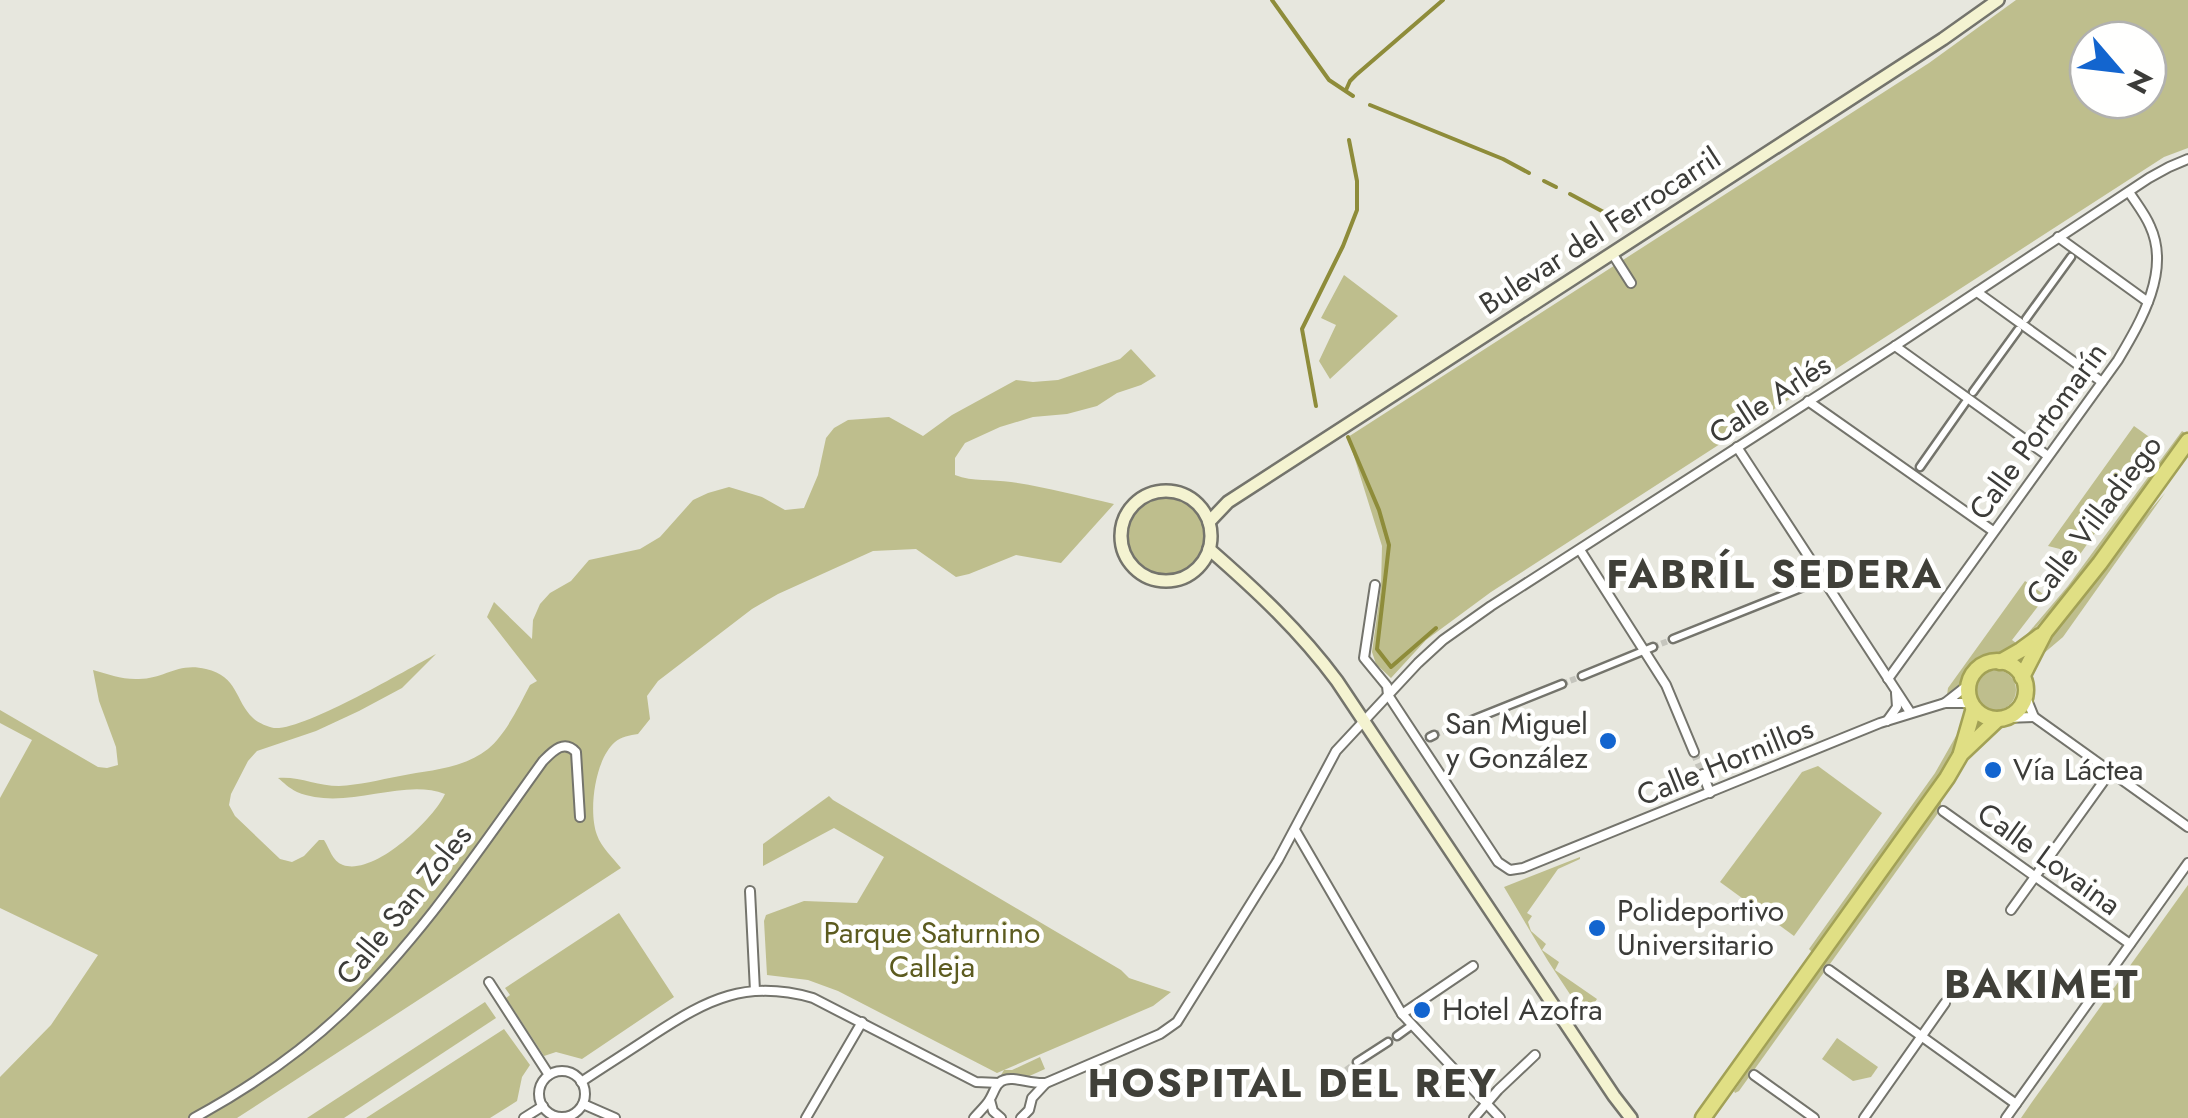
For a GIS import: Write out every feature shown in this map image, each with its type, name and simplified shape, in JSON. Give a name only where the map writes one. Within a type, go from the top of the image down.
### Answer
[{"type":"highway","name":"Calle Villadiego","points":[[2000,662],[2044,632],[2100,563],[2188,441]]},
{"type":"highway","name":"Calle Villadiego","points":[[2022,677],[2044,632]]},
{"type":"highway","points":[[1704,1117],[1947,778],[1961,754],[1972,706],[1968,685],[1971,676],[1982,666],[2010,664],[2022,677],[2025,696],[2020,707],[1961,754]]},
{"type":"highway","points":[[1972,706],[1984,716],[2002,718]]},
{"type":"main road","name":"Bulevar del Ferrocarril","points":[[1209,522],[1228,502],[1998,0]]},
{"type":"main road","points":[[1165,491],[1192,499],[1209,522],[1207,554],[1188,576],[1163,581],[1151,578],[1130,562],[1124,550],[1124,522],[1130,510],[1152,494],[1165,491]]},
{"type":"main road","name":"Bulevar del Ferrocarril","points":[[1202,508],[1228,502]]},
{"type":"main road","points":[[1207,554],[1224,563],[1271,605],[1317,654],[1631,1118]]},
{"type":"main road","points":[[1614,1096],[1623,1118]]},
{"type":"street","name":"Calle Arlés","points":[[1046,1084],[1160,1034],[1177,1022],[1295,830],[1332,758],[1443,640],[2129,192],[2188,159]]},
{"type":"street","name":"Calle Portomarín","points":[[1888,679],[2134,334],[2157,268],[2149,222],[2129,192]]},
{"type":"street","points":[[2058,238],[2148,302]]},
{"type":"street","points":[[1612,253],[1631,283]]},
{"type":"street","points":[[2026,319],[2071,256]]},
{"type":"street","points":[[1977,292],[2102,382]]},
{"type":"street","points":[[1973,392],[2018,330]]},
{"type":"street","points":[[1895,346],[2048,456]]},
{"type":"street","points":[[1808,401],[1993,531]]},
{"type":"street","points":[[1920,467],[1966,403]]},
{"type":"street","points":[[1738,446],[1910,712]]},
{"type":"street","points":[[1580,550],[1649,649],[1694,752]]},
{"type":"street","points":[[1673,639],[1810,584]]},
{"type":"street","points":[[1375,585],[1364,658],[1387,686],[1388,695]]},
{"type":"street","points":[[1582,676],[1649,649]]},
{"type":"street","points":[[1457,726],[1562,684]]},
{"type":"street","name":"Calle Hornillos","points":[[1945,704],[1968,685]]},
{"type":"street","points":[[1888,721],[1898,699],[1895,689]]},
{"type":"street","name":"Calle Hornillos","points":[[1388,695],[1498,862],[1510,870],[1910,712],[1945,704],[1972,706]]},
{"type":"street","points":[[2025,696],[2034,716],[2188,827]]},
{"type":"street","points":[[2002,718],[2034,716]]},
{"type":"street","name":"Calle San Zoles","points":[[194,1118],[289,1058],[364,992],[410,940],[557,748],[568,746],[576,752],[580,817]]},
{"type":"street","points":[[2011,910],[2111,771]]},
{"type":"street","points":[[1702,774],[1710,793]]},
{"type":"street","name":"Calle Lovaina","points":[[1943,811],[2130,944]]},
{"type":"street","points":[[1295,830],[1402,1014],[1500,1118]]},
{"type":"street","points":[[2006,1118],[2188,863]]},
{"type":"street","points":[[750,891],[755,991]]},
{"type":"street","points":[[1402,1014],[1473,966]]},
{"type":"street","points":[[1829,970],[2016,1104]]},
{"type":"street","points":[[489,982],[549,1075]]},
{"type":"street","points":[[581,1082],[692,1010],[728,996],[755,991],[786,992],[813,998],[976,1082],[1001,1118]]},
{"type":"street","points":[[1864,1118],[1945,1003]]},
{"type":"street","points":[[806,1118],[862,1022]]},
{"type":"street","points":[[1397,1036],[1412,1025]]},
{"type":"street","points":[[1357,1062],[1388,1042]]},
{"type":"street","points":[[1474,1118],[1535,1055]]},
{"type":"street","points":[[566,1072],[581,1082],[584,1094],[577,1111],[564,1117],[552,1115],[543,1106],[540,1090],[549,1075],[566,1072]]},
{"type":"street","points":[[1754,1075],[1814,1118]]},
{"type":"street","points":[[976,1082],[999,1083],[1010,1079],[1046,1084]]},
{"type":"street","points":[[1021,1082],[1032,1098]]},
{"type":"street","points":[[974,1118],[999,1083]]},
{"type":"street","points":[[1021,1118],[1046,1084]]},
{"type":"street","points":[[582,1104],[615,1118]]},
{"type":"street","points":[[524,1118],[543,1106]]},
{"type":"green space","points":[[2016,0],[2188,0],[2188,148],[2164,157],[1491,592],[1426,640],[1391,678],[1376,664],[1372,652],[1382,546],[1348,437],[1929,63]]},
{"type":"green space","points":[[1344,275],[1398,316],[1330,379],[1319,361],[1336,325],[1321,318]]},
{"type":"green space","points":[[1131,349],[1156,376],[1097,406],[1000,427],[965,443],[955,458],[955,475],[1024,484],[1114,504],[1061,563],[1016,555],[956,577],[916,549],[873,551],[752,609],[658,681],[647,696],[650,719],[638,734],[620,739],[608,750],[595,786],[593,813],[597,835],[621,868],[237,1118],[0,1118],[0,1077],[51,1025],[98,955],[0,908],[0,798],[32,740],[0,723],[0,710],[98,767],[107,768],[118,765],[116,747],[99,701],[93,670],[133,679],[196,667],[216,672],[230,683],[253,718],[274,728],[330,710],[436,654],[402,688],[316,731],[257,751],[231,794],[229,805],[235,816],[280,859],[292,862],[324,840],[343,865],[370,862],[416,831],[445,794],[411,789],[354,797],[316,797],[297,792],[278,778],[331,786],[354,785],[457,765],[488,749],[506,728],[530,685],[537,681],[487,617],[494,602],[532,639],[533,620],[550,593],[571,581],[589,560],[640,549],[660,537],[693,500],[729,487],[762,497],[785,510],[804,508],[818,475],[826,438],[848,420],[889,417],[923,436],[952,415],[1016,380],[1058,380],[1120,359]]},
{"type":"green space","points":[[2134,426],[2159,444],[2073,564],[2060,549],[2048,546]]},
{"type":"green space","points":[[2182,431],[2185,433],[2074,584],[2023,639],[2068,586]]},
{"type":"green space","points":[[2165,493],[2063,637],[2043,654],[2040,652],[2138,524]]},
{"type":"green space","points":[[1167,496],[1183,499],[1196,508],[1205,521],[1205,553],[1196,566],[1183,575],[1167,578],[1151,575],[1138,566],[1129,553],[1126,537],[1129,521],[1138,508],[1151,499]]},
{"type":"green space","points":[[2025,581],[2046,596],[2012,640],[2019,645],[1976,663],[1947,695],[1948,688]]},
{"type":"green space","points":[[1996,670],[2010,676],[2016,690],[2010,704],[1996,710],[1982,704],[1976,690],[1982,676]]},
{"type":"green space","points":[[1956,736],[1959,737],[1934,785],[1813,953],[1809,949],[1935,773]]},
{"type":"green space","points":[[1818,766],[1882,813],[1794,936],[1720,882],[1802,772]]},
{"type":"green space","name":"Parque Saturnino Calleja","points":[[829,796],[1129,978],[1171,992],[1153,1006],[997,1073],[838,991],[808,980],[767,975],[766,915],[804,901],[857,903],[884,857],[834,828],[763,866],[763,844]]},
{"type":"green space","points":[[1941,799],[1941,809],[1735,1093],[1734,1091]]},
{"type":"green space","points":[[1580,857],[1558,869],[1527,913],[1532,916],[1528,922],[1531,931],[1546,944],[1542,950],[1559,962],[1555,970],[1597,999],[1585,1017],[1548,961],[1504,887]]},
{"type":"green space","points":[[2188,885],[2188,1118],[2021,1118],[2032,1102]]},
{"type":"green space","points":[[619,913],[674,997],[582,1059],[556,1052],[544,1056],[506,998],[510,995],[505,988]]},
{"type":"green space","points":[[485,1002],[496,1018],[344,1118],[307,1118]]},
{"type":"green space","points":[[504,1029],[530,1065],[522,1077],[517,1101],[490,1118],[366,1118]]},
{"type":"green space","points":[[1837,1038],[1878,1067],[1871,1077],[1853,1081],[1822,1059]]},
{"type":"green space","points":[[1040,1057],[1045,1069],[1025,1078],[1001,1075],[1004,1070]]},
{"type":"waterway","points":[[1272,0],[1329,80],[1353,96]]},
{"type":"waterway","points":[[1346,90],[1356,75],[1443,0]]},
{"type":"waterway","points":[[1370,105],[1529,173]]},
{"type":"waterway","points":[[1316,406],[1302,329],[1357,210],[1357,181],[1349,140]]},
{"type":"waterway","points":[[1544,181],[1556,187]]},
{"type":"waterway","points":[[1570,194],[1626,224]]},
{"type":"waterway","points":[[1348,437],[1379,510],[1389,545],[1377,649],[1391,667],[1436,628]]},
{"type":"tunnel","points":[[1653,647],[1673,639]]},
{"type":"tunnel","points":[[1562,684],[1582,676]]},
{"type":"tunnel","points":[[1434,735],[1457,726]]},
{"type":"tunnel","points":[[1694,752],[1703,774]]},
{"type":"tunnel","points":[[1346,1070],[1357,1062]]},
{"type":"place","name":"San Miguel y González","points":[[1608,741]]},
{"type":"place","name":"Vía Láctea","points":[[1993,770]]},
{"type":"place","name":"Polideportivo Universitario","points":[[1597,928]]},
{"type":"place","name":"Hotel Azofra","points":[[1422,1010]]},
{"type":"district","name":"FABRÍL SEDERA","points":[[1775,574]]},
{"type":"district","name":"BAKIMET","points":[[2042,984]]},
{"type":"district","name":"HOSPITAL DEL REY","points":[[1293,1083]]}]
